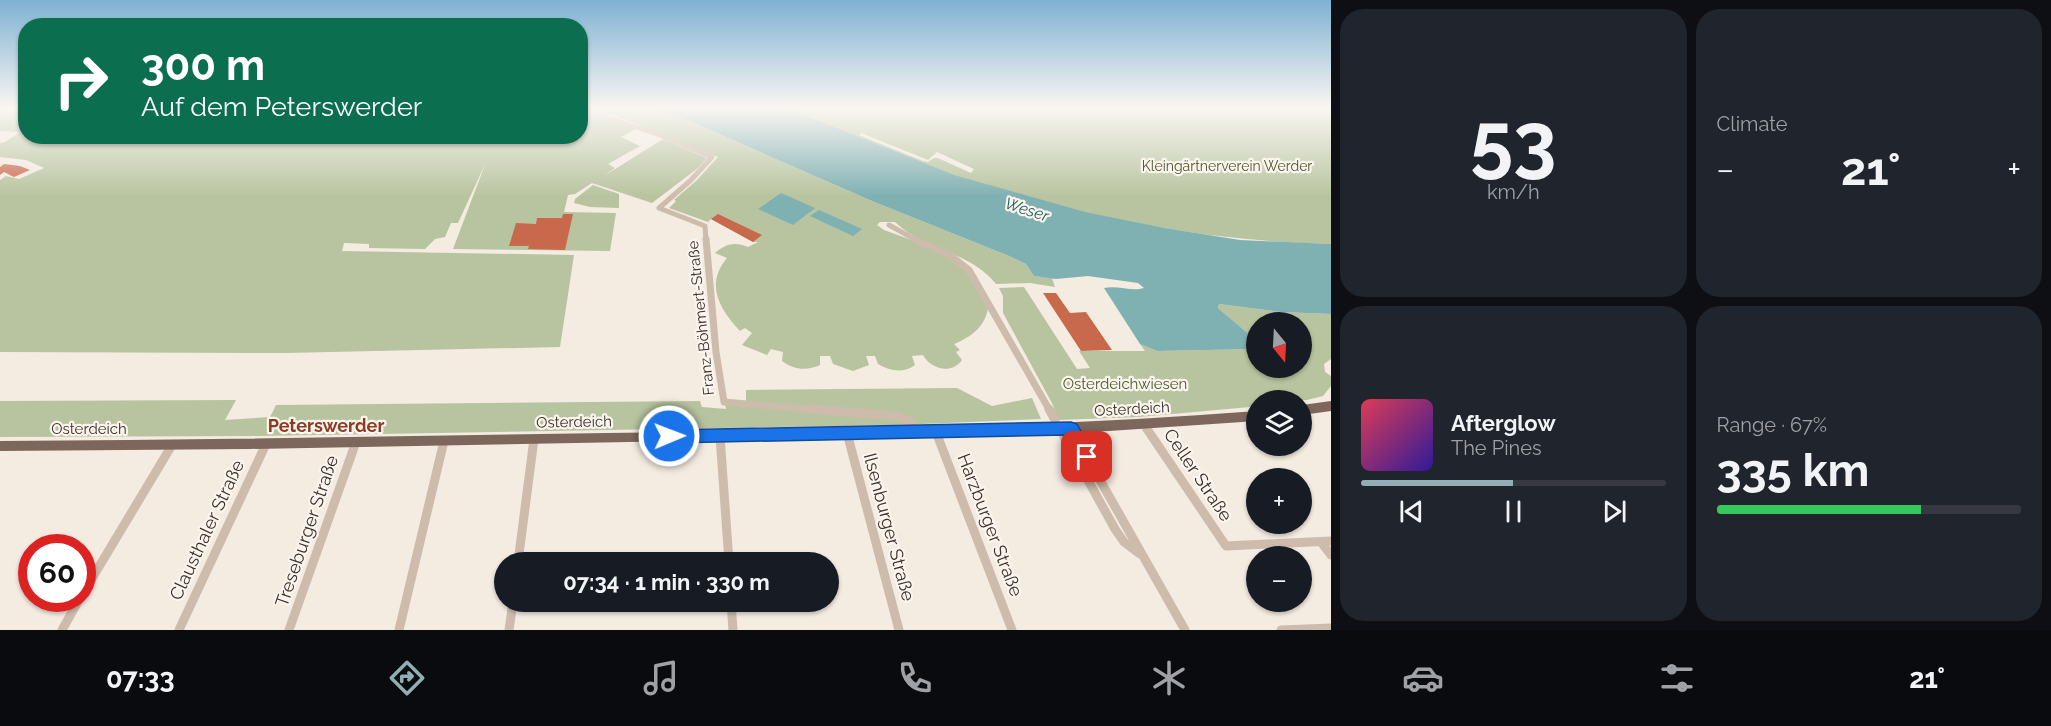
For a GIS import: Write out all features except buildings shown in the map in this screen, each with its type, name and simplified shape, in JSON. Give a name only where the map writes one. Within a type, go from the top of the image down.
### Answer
[{"type":"main road","points":[[1312,409],[1331,406]]},
{"type":"main road","name":"Osterdeich","points":[[0,446],[266,444],[917,432],[1067,433],[1246,417]]},
{"type":"street","name":"Franz-Böhmert-Straße","points":[[668,138],[712,157],[691,180],[659,208],[705,226],[722,400],[740,405],[895,416],[909,421],[917,432]]},
{"type":"street","points":[[889,225],[900,233],[950,255],[969,270],[1055,420]]},
{"type":"street","name":"Celler Straße","points":[[1145,426],[1226,546],[1326,541]]},
{"type":"street","name":"Harzburger Straße","points":[[936,432],[1012,630]]},
{"type":"street","name":"Ilsenburger Straße","points":[[848,433],[899,630]]},
{"type":"street","points":[[1067,433],[1115,529],[1124,542],[1142,556],[1185,630]]},
{"type":"street","points":[[720,436],[728,552]]},
{"type":"street","points":[[519,552],[534,439]]},
{"type":"street","points":[[399,630],[444,441]]},
{"type":"street","name":"Treseburger Straße","points":[[289,630],[356,442]]},
{"type":"street","name":"Clausthaler Straße","points":[[179,630],[266,444]]},
{"type":"street","points":[[96,572],[172,445]]},
{"type":"street","points":[[1326,541],[1331,555]]},
{"type":"street","points":[[62,630],[72,612]]},
{"type":"street","points":[[509,630],[512,612]]},
{"type":"street","points":[[732,612],[733,630]]},
{"type":"street","points":[[1281,630],[1331,628]]},
{"type":"green space","points":[[10,138],[18,138],[18,144],[588,144],[588,138],[624,138],[640,146],[608,164],[615,168],[604,176],[663,139],[707,158],[698,168],[652,203],[592,183],[575,194],[568,195],[564,212],[616,213],[610,251],[453,249],[486,162],[458,223],[451,223],[445,237],[435,239],[425,249],[369,248],[369,244],[344,243],[342,251],[574,255],[560,347],[285,353],[0,352],[0,180],[6,176],[19,179],[44,168],[26,160],[0,157],[0,143]]},
{"type":"green space","points":[[672,138],[728,138],[872,201],[1009,256],[1026,264],[1034,276],[1052,278],[1055,287],[1030,283],[996,284],[973,264],[919,239],[895,222],[880,222],[877,225],[884,230],[917,242],[961,263],[988,308],[980,326],[966,338],[954,344],[960,350],[956,352],[962,360],[947,369],[936,367],[923,355],[912,356],[915,365],[906,370],[896,371],[878,364],[875,356],[866,356],[869,365],[853,371],[833,364],[830,356],[820,356],[820,365],[815,367],[801,369],[791,366],[782,361],[783,352],[771,349],[767,355],[742,345],[752,333],[745,328],[740,331],[726,314],[717,296],[717,277],[727,258],[715,253],[730,244],[748,247],[758,242],[753,242],[711,219],[708,222],[669,208],[676,201],[674,200],[718,157]]},
{"type":"green space","name":"Kleingärtnerverein Werder","points":[[860,138],[867,138],[923,161],[928,162],[938,158],[971,173],[974,169],[937,152],[928,160],[874,138],[1331,138],[1331,244],[1235,238],[1139,224],[999,190]]},
{"type":"green space","points":[[593,185],[619,194],[619,208],[590,207],[574,203],[575,199]]},
{"type":"green space","name":"Osterdeichwiesen","points":[[1024,287],[1077,369],[1090,368],[1079,351],[1145,351],[1140,344],[1157,351],[1246,349],[1246,378],[1312,378],[1312,313],[1331,314],[1331,359],[1324,364],[1325,372],[1331,376],[1331,386],[1323,396],[1312,399],[1312,390],[1246,390],[1246,407],[1139,417],[1058,420],[1053,405],[1003,313],[1003,296],[999,288]]},
{"type":"green space","name":"Osterdeichwiesen","points":[[1219,304],[1281,312],[1246,312],[1246,332],[1218,308]]},
{"type":"green space","points":[[957,388],[992,406],[1032,398],[1041,419],[899,425],[260,436],[0,437],[0,401],[236,400],[225,420],[270,417],[276,405],[700,401],[702,407],[726,409],[725,403],[746,405],[746,390]]},
{"type":"water","name":"Weser","points":[[729,138],[862,138],[954,175],[1085,212],[1240,240],[1331,244],[1331,314],[1281,312],[1219,304],[1218,308],[1246,332],[1246,349],[1157,351],[1140,344],[1104,288],[1144,288],[1138,283],[1088,276],[1056,279],[1034,276],[1026,264],[872,201]]},
{"type":"water","points":[[781,193],[815,208],[793,225],[758,209]]},
{"type":"water","points":[[819,210],[862,229],[853,236],[810,216]]},
{"type":"district","name":"Peterswerder","points":[[326,426]]},
{"type":"route","points":[[669,436],[1071,429],[1087,457]]}]
